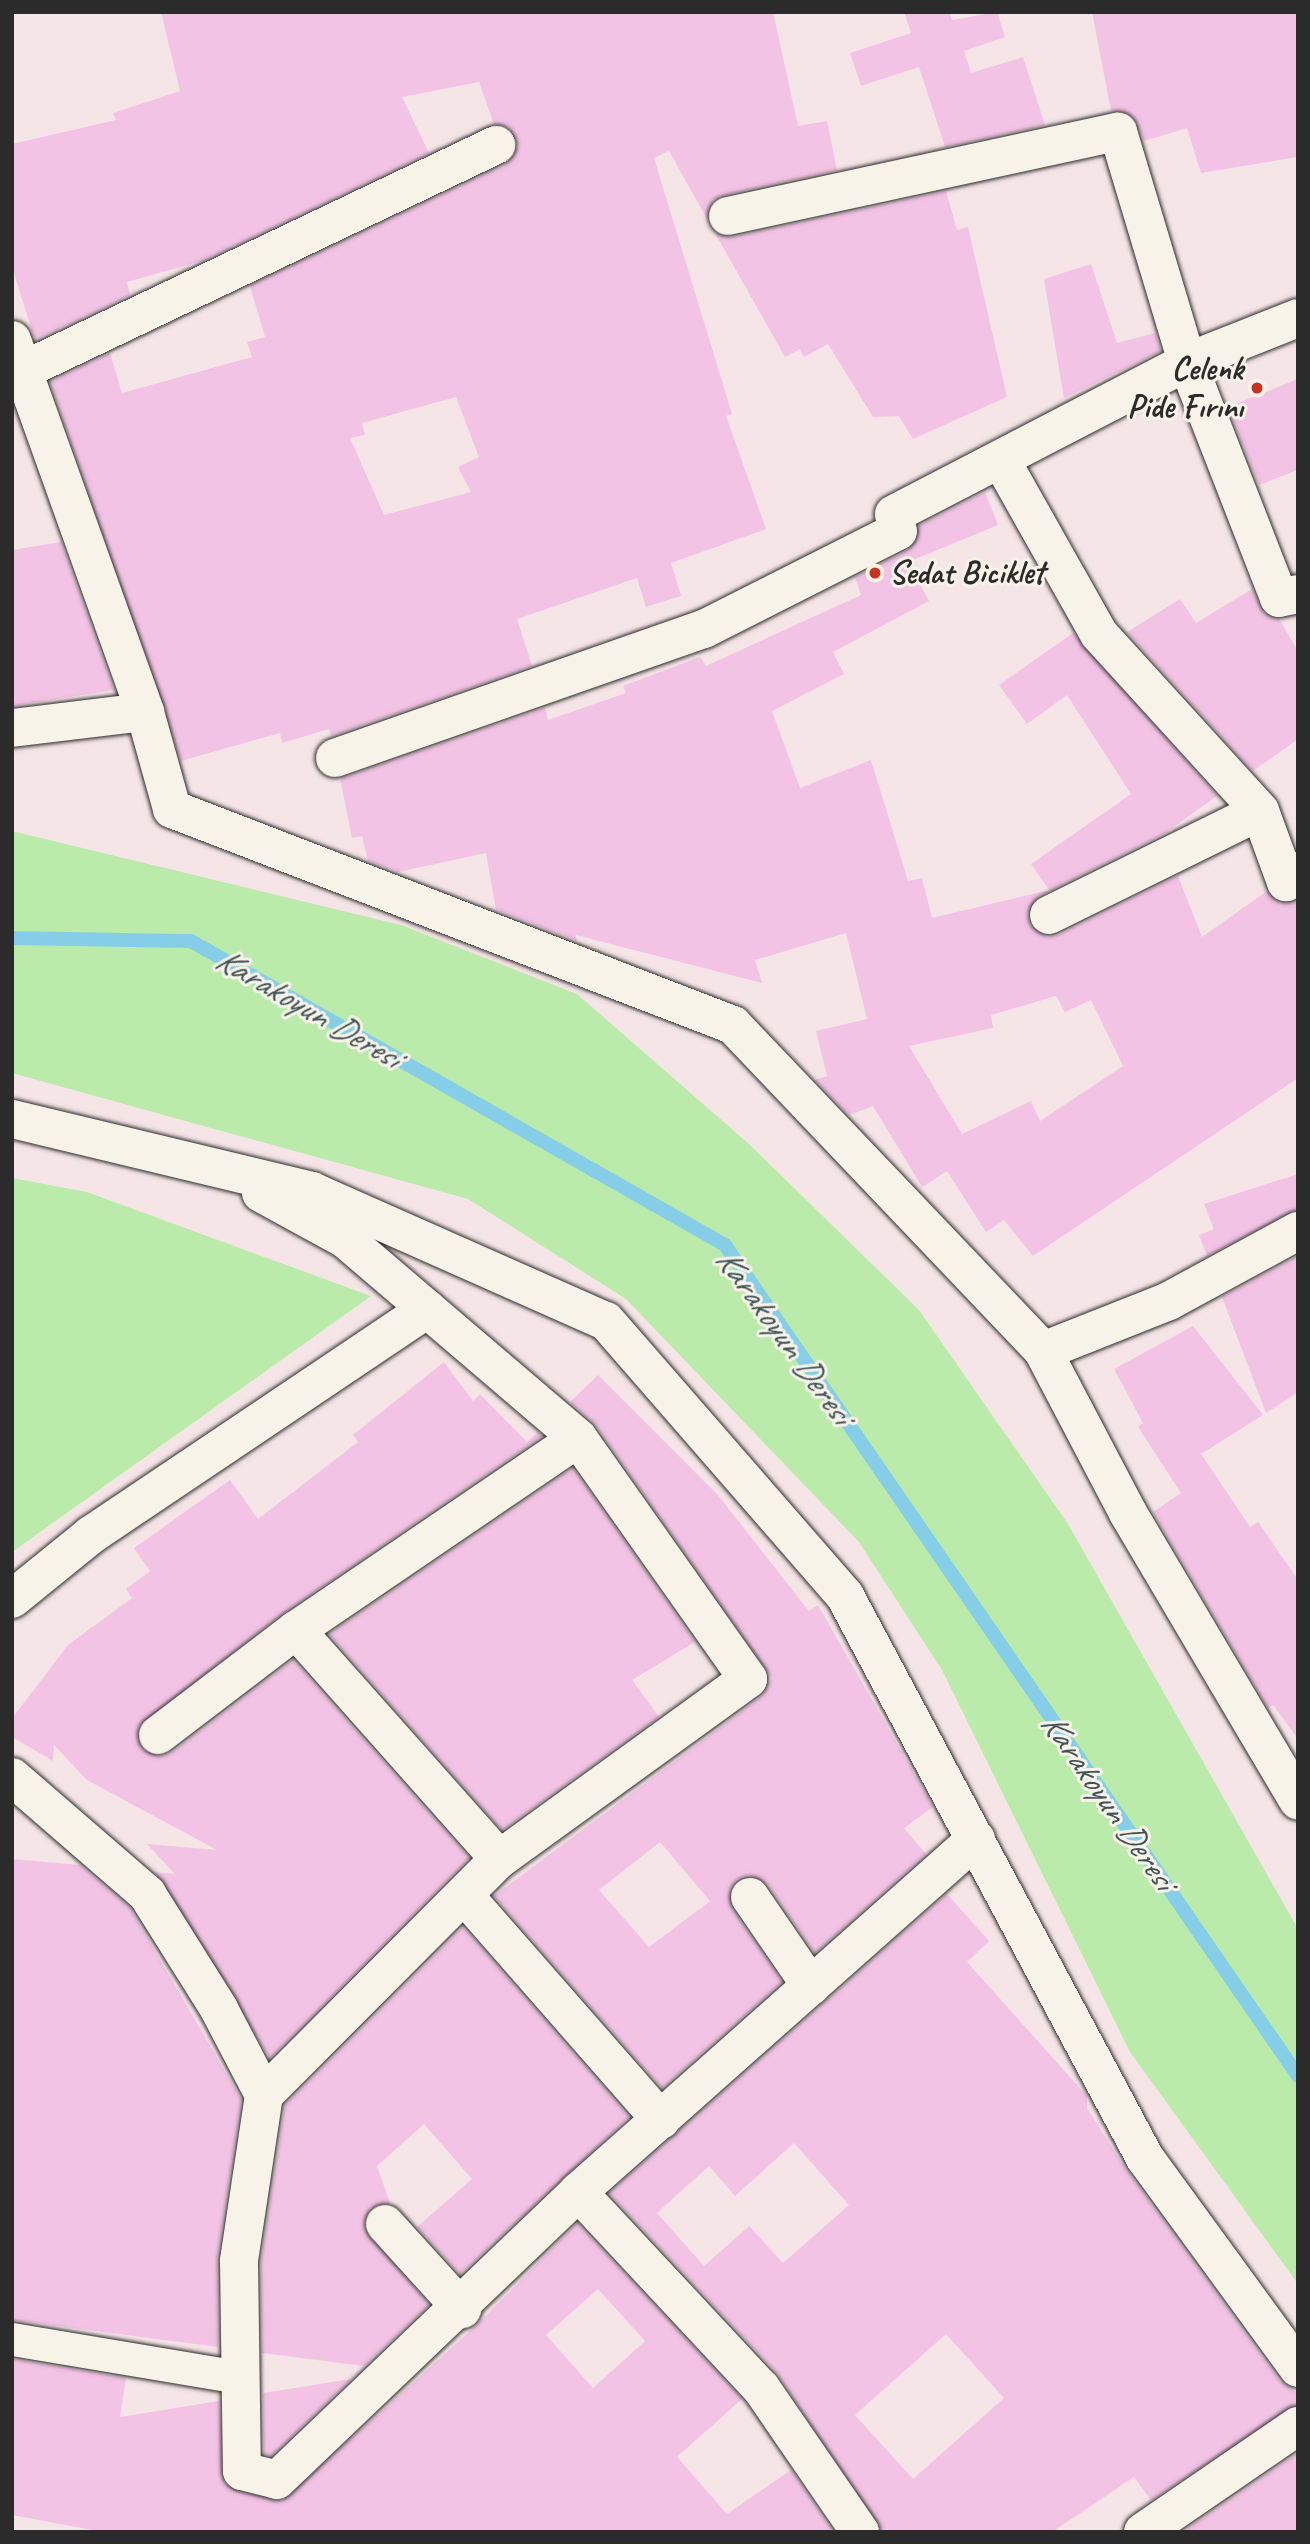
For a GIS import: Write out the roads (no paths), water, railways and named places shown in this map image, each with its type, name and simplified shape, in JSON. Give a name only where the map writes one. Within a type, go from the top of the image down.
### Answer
[{"type":"street","points":[[728,216],[1118,132],[1187,362],[1279,598],[1298,594]]},
{"type":"street","points":[[496,145],[19,355],[145,712],[172,809],[733,1025],[1043,1351],[1142,1537],[1298,1801]]},
{"type":"street","points":[[334,758],[704,629],[898,531],[894,514],[1002,462],[1187,362],[1298,318]]},
{"type":"street","points":[[1002,462],[1099,634],[1260,811],[1294,883]]},
{"type":"street","points":[[12,728],[145,712]]},
{"type":"street","points":[[1049,915],[1260,811]]},
{"type":"street","points":[[12,1119],[312,1191],[606,1321],[845,1596],[1145,2158],[1298,2368]]},
{"type":"street","points":[[214,1168],[345,1239],[578,1438],[748,1679],[499,1859],[264,2095]]},
{"type":"street","points":[[1043,1351],[1169,1301],[1298,1231]]},
{"type":"street","points":[[12,1599],[91,1535],[427,1308]]},
{"type":"street","points":[[159,1735],[296,1630],[578,1438]]},
{"type":"street","points":[[296,1630],[499,1859]]},
{"type":"street","points":[[12,1777],[147,1894],[219,2009],[264,2095],[239,2261],[242,2471],[277,2480],[462,2309],[579,2192],[976,1839]]},
{"type":"street","points":[[464,1895],[660,2120]]},
{"type":"street","points":[[750,1897],[811,1986]]},
{"type":"street","points":[[579,2192],[761,2388],[860,2532]]},
{"type":"street","points":[[385,2224],[462,2309]]},
{"type":"street","points":[[12,2339],[239,2377]]},
{"type":"street","points":[[1143,2532],[1298,2426]]},
{"type":"waterway","name":"Karakoyun Deresi","points":[[12,938],[191,941],[725,1245],[1298,2076]]},
{"type":"place","name":"Celenk Pide Fırını","points":[[1257,388]]},
{"type":"place","name":"Sedat Biciklet","points":[[875,573]]}]
